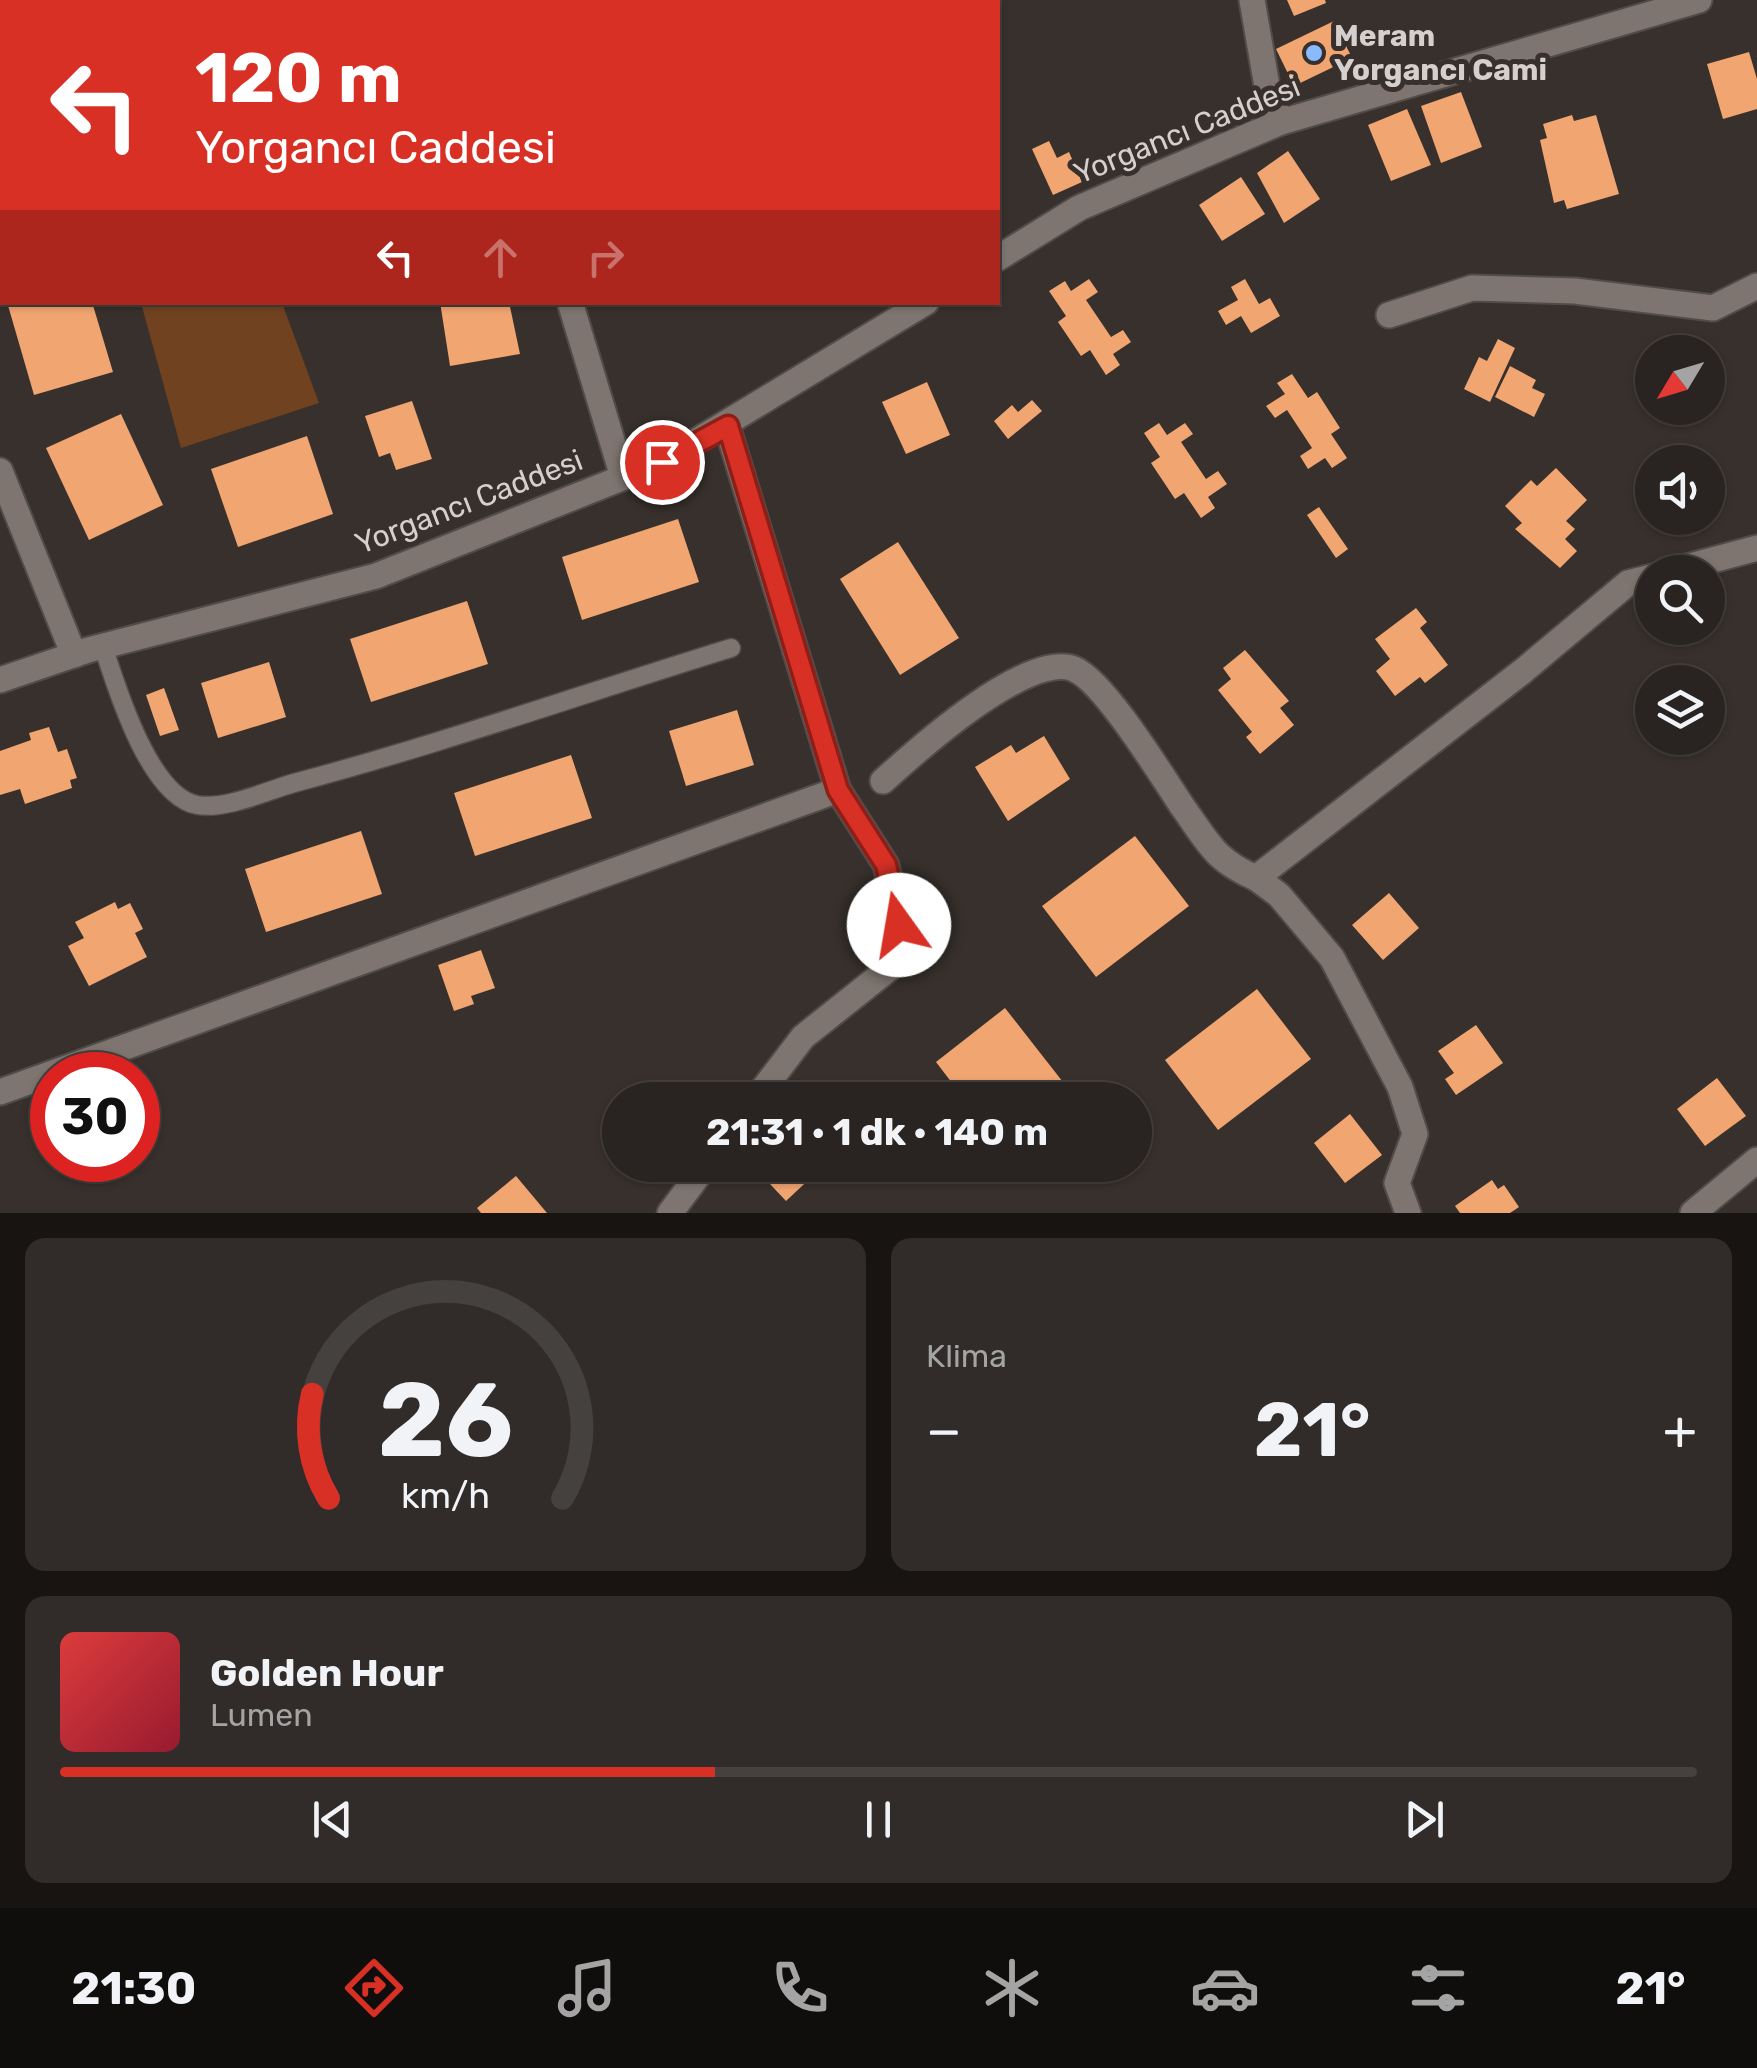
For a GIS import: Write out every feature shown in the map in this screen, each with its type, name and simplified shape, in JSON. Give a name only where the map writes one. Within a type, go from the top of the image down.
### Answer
[{"type":"street","points":[[1252,0],[1268,92],[1281,122]]},
{"type":"street","name":"Yorgancı Caddesi","points":[[1000,257],[1079,208],[1281,122],[1700,0]]},
{"type":"street","points":[[1389,316],[1472,288],[1575,290],[1713,308],[1757,286]]},
{"type":"street","points":[[571,305],[623,477]]},
{"type":"street","name":"Yorgancı Caddesi","points":[[0,680],[103,646],[376,576],[662,462],[728,426],[921,305]]},
{"type":"street","points":[[728,426],[838,790],[886,865],[906,955],[804,1038],[769,1082]]},
{"type":"street","points":[[0,471],[74,655]]},
{"type":"street","points":[[1725,557],[1757,548]]},
{"type":"street","points":[[1256,878],[1635,582]]},
{"type":"street","points":[[882,780],[945,725],[1033,673],[1057,665],[1077,669],[1112,705],[1224,864],[1256,878],[1279,895],[1332,958],[1400,1087],[1415,1134],[1398,1183],[1408,1213]]},
{"type":"street","points":[[0,1092],[838,790]]},
{"type":"street","points":[[1693,1213],[1757,1160]]},
{"type":"street","points":[[670,1213],[693,1182]]},
{"type":"lane","points":[[103,646],[131,730],[152,764],[179,795],[195,805],[216,804],[326,774],[731,648]]},
{"type":"shaded area","points":[[142,305],[283,305],[319,403],[181,448]]},
{"type":"building","points":[[1287,0],[1325,0],[1326,3],[1294,16]]},
{"type":"building","name":"Meram Yorgancı Cami","points":[[1334,21],[1352,58],[1294,86],[1276,49]]},
{"type":"building","points":[[1749,52],[1757,79],[1757,109],[1723,119],[1707,64]]},
{"type":"building","points":[[1461,92],[1482,147],[1441,163],[1421,106]]},
{"type":"building","points":[[1407,109],[1431,165],[1391,181],[1368,125]]},
{"type":"building","points":[[1572,115],[1574,121],[1596,115],[1619,194],[1567,209],[1564,200],[1554,203],[1540,140],[1547,138],[1543,124]]},
{"type":"building","points":[[1049,141],[1057,158],[1069,152],[1082,182],[1053,195],[1032,149]]},
{"type":"building","points":[[1288,151],[1320,199],[1284,223],[1257,173]]},
{"type":"building","points":[[1241,177],[1265,214],[1222,241],[1199,205]]},
{"type":"building","points":[[1089,279],[1098,292],[1086,300],[1111,337],[1123,330],[1131,342],[1113,354],[1120,365],[1106,375],[1090,350],[1081,356],[1058,322],[1066,316],[1049,291],[1065,281],[1071,291]]},
{"type":"building","points":[[1245,279],[1259,304],[1270,298],[1280,316],[1251,333],[1241,316],[1226,325],[1218,311],[1238,300],[1231,287]]},
{"type":"building","points":[[8,305],[93,305],[113,372],[34,395]]},
{"type":"building","points":[[440,305],[510,305],[520,354],[450,366]]},
{"type":"building","points":[[1498,339],[1515,348],[1490,402],[1464,389],[1479,357],[1487,361]]},
{"type":"building","points":[[1510,366],[1536,380],[1532,388],[1545,394],[1534,417],[1495,397]]},
{"type":"building","points":[[1292,374],[1308,398],[1317,392],[1340,428],[1331,434],[1347,458],[1332,468],[1325,458],[1308,469],[1300,456],[1312,448],[1287,410],[1275,418],[1266,406],[1285,394],[1277,383]]},
{"type":"building","points":[[927,382],[950,435],[906,454],[882,402]]},
{"type":"building","points":[[1032,400],[1042,411],[1008,439],[994,421],[1012,405],[1018,412]]},
{"type":"building","points":[[412,401],[432,459],[396,470],[390,453],[379,457],[365,416]]},
{"type":"building","points":[[121,414],[163,505],[89,540],[46,448]]},
{"type":"building","points":[[1159,423],[1167,435],[1185,423],[1193,434],[1181,442],[1206,479],[1218,471],[1227,484],[1208,497],[1215,508],[1201,518],[1184,493],[1175,499],[1151,463],[1160,457],[1144,433]]},
{"type":"building","points":[[307,436],[333,514],[238,547],[211,469]]},
{"type":"building","points":[[1556,468],[1587,500],[1566,521],[1575,529],[1565,539],[1577,551],[1560,568],[1515,529],[1522,523],[1505,506],[1531,480],[1537,486]]},
{"type":"building","points":[[1319,507],[1348,549],[1336,558],[1307,515]]},
{"type":"building","points":[[678,519],[699,582],[582,620],[562,557]]},
{"type":"building","points":[[898,542],[959,638],[900,675],[840,579]]},
{"type":"building","points":[[467,601],[488,664],[371,702],[350,639]]},
{"type":"building","points":[[1416,608],[1427,622],[1420,628],[1448,665],[1425,683],[1420,677],[1395,696],[1376,671],[1390,659],[1375,639]]},
{"type":"building","points":[[1245,650],[1289,701],[1280,708],[1294,725],[1260,754],[1246,737],[1252,732],[1218,690],[1231,679],[1223,668]]},
{"type":"building","points":[[269,662],[286,717],[218,738],[201,683]]},
{"type":"building","points":[[164,688],[179,730],[160,736],[146,695]]},
{"type":"building","points":[[737,710],[754,765],[686,786],[669,731]]},
{"type":"building","points":[[49,727],[58,752],[67,749],[77,778],[70,780],[72,788],[25,804],[20,789],[0,795],[0,751],[31,740],[29,733]]},
{"type":"building","points":[[1044,736],[1070,779],[1008,821],[975,767],[1011,745],[1016,753]]},
{"type":"building","points":[[571,755],[592,818],[475,856],[454,793]]},
{"type":"building","points":[[361,831],[382,894],[266,932],[245,869]]},
{"type":"building","points":[[1135,836],[1189,906],[1096,977],[1042,906]]},
{"type":"building","points":[[1389,893],[1419,928],[1383,960],[1352,925]]},
{"type":"building","points":[[115,902],[118,909],[130,903],[143,929],[135,933],[147,957],[89,986],[68,946],[84,938],[75,922]]},
{"type":"building","points":[[481,950],[495,988],[471,996],[474,1004],[454,1011],[438,965]]},
{"type":"building","points":[[1257,989],[1311,1059],[1218,1130],[1165,1060]]},
{"type":"building","points":[[1005,1008],[1063,1082],[951,1082],[936,1062]]},
{"type":"building","points":[[1476,1025],[1503,1063],[1456,1095],[1445,1079],[1454,1073],[1438,1051]]},
{"type":"building","points":[[1717,1078],[1746,1116],[1705,1146],[1677,1109]]},
{"type":"building","points":[[1350,1114],[1382,1155],[1345,1183],[1314,1143]]},
{"type":"building","points":[[516,1176],[547,1213],[481,1213],[477,1208]]},
{"type":"building","points":[[1492,1180],[1498,1189],[1504,1185],[1519,1207],[1510,1213],[1460,1213],[1455,1206]]},
{"type":"building","points":[[768,1182],[806,1182],[786,1201]]},
{"type":"place","name":"Meram Yorgancı Cami","points":[[1314,53]]},
{"type":"route","points":[[662,462],[728,426],[838,790],[886,865],[899,925]]}]
